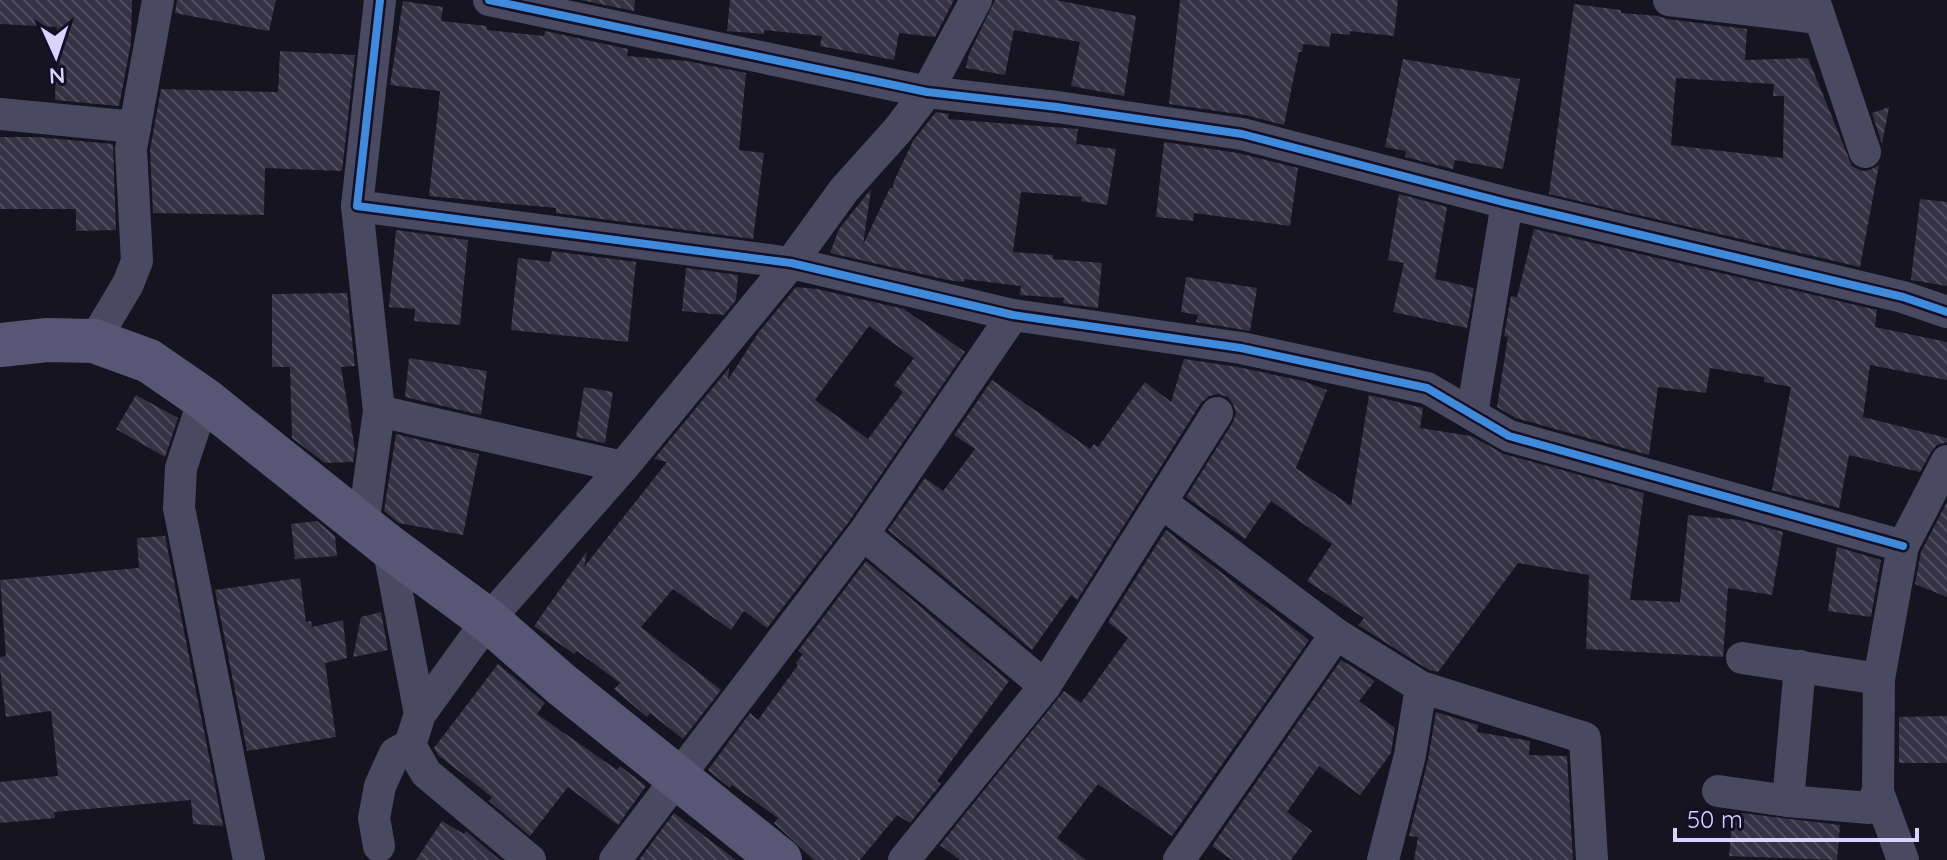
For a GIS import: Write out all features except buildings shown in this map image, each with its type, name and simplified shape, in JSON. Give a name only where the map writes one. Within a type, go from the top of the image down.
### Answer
[{"type":"street","points":[[94,341],[128,284],[137,261],[131,149],[158,0]]},
{"type":"street","points":[[380,0],[357,206],[379,411],[376,536],[420,714]]},
{"type":"street","points":[[489,0],[927,92],[1242,134],[1507,203],[1903,297],[1947,312]]},
{"type":"street","points":[[379,846],[374,818],[380,786],[395,753],[410,745],[420,714],[488,620],[623,467],[791,263],[844,190],[897,131],[927,92],[976,0]]},
{"type":"street","points":[[1669,0],[1816,9],[1865,152]]},
{"type":"street","points":[[0,114],[135,127]]},
{"type":"street","points":[[1472,414],[1507,203]]},
{"type":"street","points":[[357,206],[791,263],[1013,315],[1257,351],[1427,388],[1509,436],[1903,546]]},
{"type":"street","points":[[615,860],[863,534],[1013,315]]},
{"type":"street","points":[[0,345],[47,340],[94,341],[149,361],[204,399],[376,536],[488,620],[561,684],[780,860]]},
{"type":"street","points":[[204,399],[181,468],[179,508],[249,860]]},
{"type":"street","points":[[379,411],[623,467]]},
{"type":"street","points":[[904,860],[1045,686],[1217,413]]},
{"type":"street","points":[[1903,860],[1878,792],[1879,679],[1903,546],[1947,461]]},
{"type":"street","points":[[1161,502],[1336,634],[1421,687],[1585,738],[1592,860]]},
{"type":"street","points":[[863,534],[1045,686]]},
{"type":"street","points":[[1179,860],[1336,634]]},
{"type":"street","points":[[1742,658],[1879,679]]},
{"type":"street","points":[[1788,801],[1800,666]]},
{"type":"street","points":[[1383,860],[1410,755],[1421,687]]},
{"type":"street","points":[[410,745],[426,773],[530,860]]},
{"type":"street","points":[[1718,791],[1869,808],[1878,792]]},
{"type":"cycle path","points":[[380,0],[357,206],[791,263],[1013,315],[1241,348],[1427,388],[1509,436],[1903,546]]},
{"type":"cycle path","points":[[489,0],[927,92],[1242,134],[1507,203],[1903,297],[1947,312]]}]
